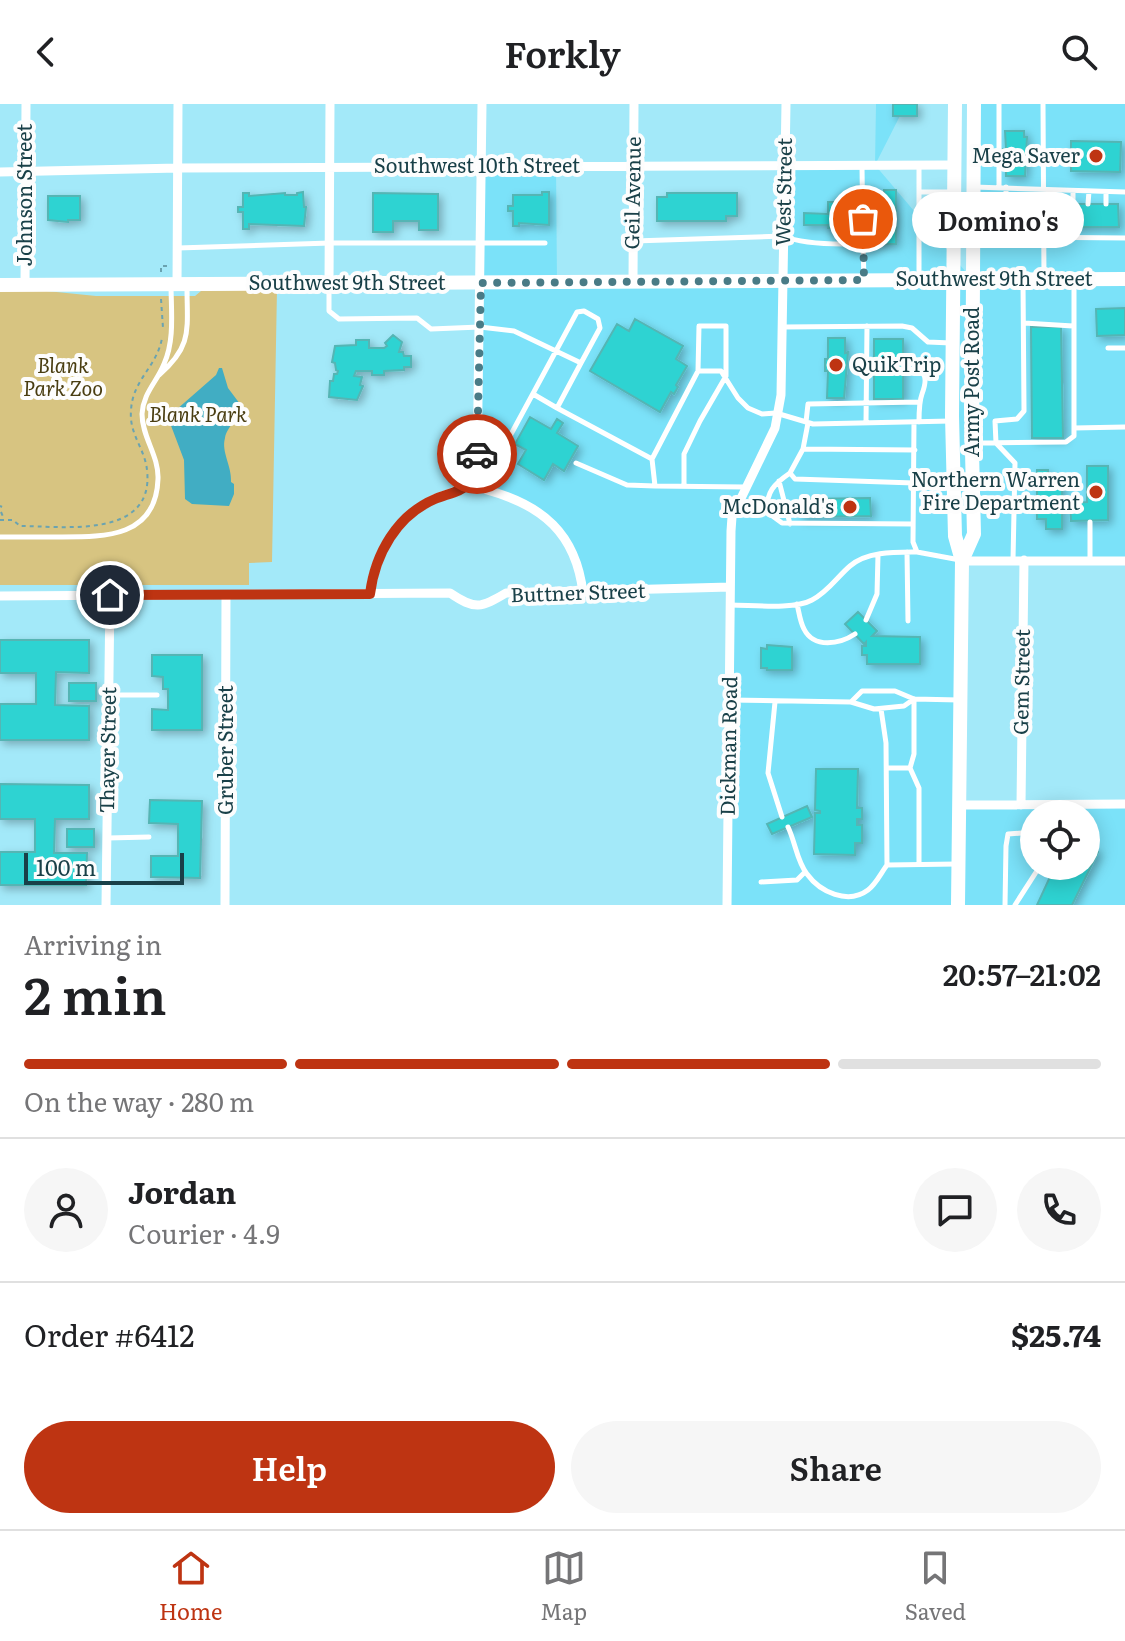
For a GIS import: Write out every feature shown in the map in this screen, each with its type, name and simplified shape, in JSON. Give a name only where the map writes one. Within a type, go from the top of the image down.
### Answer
[{"type":"main road","name":"Army Post Road","points":[[955,104],[952,421],[955,536],[962,561],[958,905]]},
{"type":"main road","name":"Army Post Road","points":[[962,561],[974,534],[974,104]]},
{"type":"main road","name":"Southwest 9th Street","points":[[0,285],[1125,279]]},
{"type":"street","name":"Johnson Street","points":[[25,285],[26,104]]},
{"type":"street","points":[[178,104],[179,285]]},
{"type":"street","points":[[329,283],[330,104]]},
{"type":"street","points":[[482,104],[477,475],[487,490],[531,506],[557,527],[574,555],[583,593]]},
{"type":"street","name":"Geil Avenue","points":[[633,282],[634,104]]},
{"type":"street","name":"West Street","points":[[776,413],[781,395],[786,104]]},
{"type":"street","name":"Southwest 10th Street","points":[[0,172],[178,168],[953,165]]},
{"type":"street","name":"Dickman Road","points":[[727,905],[732,517],[775,428],[776,413]]},
{"type":"street","points":[[370,594],[378,558],[397,527],[425,504],[463,489],[477,475]]},
{"type":"street","name":"Gem Street","points":[[1018,560],[1021,800]]},
{"type":"street","points":[[962,561],[1125,561]]},
{"type":"street","name":"Buttner Street","points":[[0,596],[450,593],[474,606],[487,604],[506,593],[730,587]]},
{"type":"street","name":"Thayer Street","points":[[106,905],[110,595]]},
{"type":"street","name":"Gruber Street","points":[[225,905],[226,595]]},
{"type":"street","points":[[1100,806],[1125,804]]},
{"type":"street","points":[[959,805],[1020,805]]},
{"type":"lane","points":[[999,104],[1006,237],[1125,238]]},
{"type":"lane","points":[[1043,104],[1044,279]]},
{"type":"lane","points":[[919,165],[919,279]]},
{"type":"lane","points":[[862,166],[864,280]]},
{"type":"lane","points":[[973,187],[1125,192]]},
{"type":"lane","points":[[1073,191],[1073,204]]},
{"type":"lane","points":[[1088,204],[1089,191]]},
{"type":"lane","points":[[919,192],[953,192]]},
{"type":"lane","points":[[1106,192],[1106,204]]},
{"type":"lane","points":[[1072,227],[1072,237]]},
{"type":"lane","points":[[1088,227],[1088,237]]},
{"type":"lane","points":[[1106,227],[1106,237]]},
{"type":"lane","points":[[633,241],[783,236],[793,240],[863,245]]},
{"type":"lane","points":[[177,248],[330,243],[545,243]]},
{"type":"lane","points":[[1018,560],[1015,463],[996,443],[995,421],[1017,419],[1024,411],[1023,279]]},
{"type":"lane","points":[[972,444],[1066,442],[1074,436],[1074,279]]},
{"type":"lane","points":[[329,283],[329,311],[339,319],[417,318],[431,329],[480,327],[514,331],[581,363]]},
{"type":"lane","points":[[0,537],[107,536],[134,526],[145,516],[157,491],[159,475],[143,428],[142,412],[145,397],[164,365],[179,285]]},
{"type":"lane","points":[[156,379],[172,364],[186,340],[179,285]]},
{"type":"lane","points":[[477,443],[496,442],[510,436],[577,312],[584,311],[598,319],[600,328],[557,408]]},
{"type":"lane","points":[[1024,323],[1073,326]]},
{"type":"lane","points":[[655,486],[652,459],[698,371],[699,326],[726,326],[726,376],[684,454],[684,486]]},
{"type":"lane","points":[[866,423],[867,326]]},
{"type":"lane","points":[[782,327],[902,326],[912,328],[928,342],[952,343]]},
{"type":"lane","points":[[1108,348],[1125,348]]},
{"type":"lane","points":[[904,369],[922,372],[926,387],[916,422],[913,542],[917,552]]},
{"type":"lane","points":[[698,371],[721,371],[738,398],[748,408],[762,414],[776,413],[807,422],[952,421]]},
{"type":"lane","points":[[533,394],[652,459]]},
{"type":"lane","points":[[913,524],[790,524],[774,519],[767,512],[767,500],[774,484],[790,473],[803,449],[808,404],[920,402]]},
{"type":"lane","points":[[1074,428],[1125,427]]},
{"type":"lane","points":[[803,449],[915,450]]},
{"type":"lane","points":[[576,463],[627,485],[745,487]]},
{"type":"lane","points":[[790,473],[795,479],[805,481],[914,483]]},
{"type":"lane","points":[[779,481],[790,524]]},
{"type":"lane","points":[[1090,522],[1090,561]]},
{"type":"lane","points":[[907,552],[908,621]]},
{"type":"lane","points":[[730,605],[811,601],[852,564],[878,555],[917,552],[962,561]]},
{"type":"lane","points":[[866,620],[875,602],[878,555]]},
{"type":"lane","points":[[797,604],[804,630],[817,641],[841,642],[855,634]]},
{"type":"lane","points":[[851,702],[862,691],[895,691],[914,699],[960,700]]},
{"type":"lane","points":[[109,695],[157,695]]},
{"type":"lane","points":[[730,700],[851,702],[881,709],[904,706],[914,699]]},
{"type":"lane","points":[[914,699],[914,754],[910,768],[919,788],[919,864]]},
{"type":"lane","points":[[775,702],[768,773],[782,817]]},
{"type":"lane","points":[[788,827],[805,872],[826,891],[839,897],[861,894],[871,888],[887,865],[887,768],[881,709]]},
{"type":"lane","points":[[887,768],[910,768]]},
{"type":"lane","points":[[1005,905],[1008,834],[1020,833]]},
{"type":"lane","points":[[107,838],[149,837]]},
{"type":"lane","points":[[887,865],[959,864]]},
{"type":"lane","points":[[761,882],[797,880],[805,872]]},
{"type":"lane","points":[[1015,905],[1031,880]]},
{"type":"path","points":[[161,272],[161,266],[171,266]]},
{"type":"path","points":[[1,512],[2,520],[13,520],[20,526],[100,526],[126,517],[140,502],[147,482],[147,470],[135,438],[130,412],[135,387],[160,347],[163,320],[161,300]]},
{"type":"shaded area","points":[[876,104],[906,104],[875,165]]},
{"type":"shaded area","points":[[968,104],[1125,104],[1125,561],[963,561],[959,804],[1020,804],[1020,880],[1100,880],[1100,804],[1125,804],[1125,905],[727,905],[730,588],[583,593],[581,577],[557,527],[481,484],[482,166],[556,166],[557,282],[782,281],[785,165],[875,165],[971,278]]},
{"type":"shaded area","points":[[222,368],[228,388],[240,404],[224,443],[234,494],[229,506],[192,504],[185,499],[184,460],[170,423],[176,410],[216,375]]},
{"type":"green space","name":"Blank Park","points":[[277,289],[272,562],[249,563],[249,585],[0,585],[0,291],[37,290],[96,296],[195,296],[201,291]]},
{"type":"building","points":[[893,104],[917,104],[917,116],[893,116]]},
{"type":"building","points":[[1005,131],[1024,131],[1024,137],[1027,137],[1025,176],[1006,176],[1006,156],[1003,156],[1003,149],[1006,149]]},
{"type":"building","name":"Mega Saver","points":[[1071,141],[1121,142],[1120,172],[1071,171]]},
{"type":"building","points":[[884,190],[896,190],[896,244],[878,244],[878,195],[884,195]]},
{"type":"building","points":[[303,192],[306,207],[304,226],[249,224],[249,229],[243,229],[243,212],[238,212],[238,207],[243,207],[243,193],[249,193],[249,196],[297,195]]},
{"type":"building","points":[[542,192],[549,192],[549,225],[519,223],[519,226],[513,226],[513,211],[508,211],[508,206],[513,206],[513,195],[542,195]]},
{"type":"building","points":[[373,193],[438,194],[438,230],[419,230],[419,221],[393,221],[393,232],[373,232]]},
{"type":"building","points":[[667,193],[737,193],[737,216],[726,216],[726,221],[657,221],[657,197],[667,197]]},
{"type":"building","points":[[48,196],[80,196],[80,220],[48,220]]},
{"type":"building","points":[[828,202],[850,202],[850,228],[835,230],[828,228],[828,225],[804,225],[804,213],[828,214]]},
{"type":"building","points":[[1062,204],[1118,204],[1119,227],[1062,227]]},
{"type":"building","points":[[1125,308],[1125,335],[1097,336],[1096,309]]},
{"type":"building","points":[[635,319],[683,346],[676,359],[687,366],[674,394],[671,392],[660,412],[590,371],[617,324],[629,331]]},
{"type":"building","points":[[1031,327],[1061,327],[1063,438],[1032,438]]},
{"type":"building","points":[[393,335],[402,342],[399,352],[411,356],[411,367],[384,371],[384,375],[356,371],[354,376],[362,377],[360,385],[363,386],[357,400],[329,397],[330,381],[338,371],[332,362],[335,346],[356,345],[356,340],[369,340],[369,348],[384,348]]},
{"type":"building","name":"QuikTrip","points":[[828,338],[845,338],[845,353],[848,352],[844,398],[827,398],[825,359],[828,359]]},
{"type":"building","points":[[874,339],[903,339],[903,399],[874,399]]},
{"type":"building","points":[[530,417],[551,429],[557,419],[563,423],[557,433],[578,446],[564,471],[553,464],[544,480],[518,464],[526,450],[515,444]]},
{"type":"building","points":[[1087,466],[1108,466],[1108,520],[1071,521],[1070,503],[1087,502]]},
{"type":"building","points":[[1037,470],[1048,470],[1048,481],[1062,481],[1062,529],[1046,529],[1046,519],[1037,519]]},
{"type":"building","points":[[870,498],[871,516],[801,517],[801,499]]},
{"type":"building","points":[[858,612],[877,631],[872,636],[920,637],[920,664],[867,664],[867,655],[862,655],[862,646],[866,646],[866,642],[864,644],[845,624]]},
{"type":"building","points":[[0,640],[89,640],[89,673],[56,672],[55,705],[89,706],[89,740],[0,740],[0,704],[36,704],[36,673],[0,673]]},
{"type":"building","points":[[767,645],[792,647],[792,670],[761,668],[761,648],[767,649]]},
{"type":"building","points":[[152,655],[202,655],[202,730],[152,730],[152,709],[168,710],[168,689],[163,689],[163,677],[152,676]]},
{"type":"building","points":[[69,683],[96,683],[96,701],[69,701]]},
{"type":"building","points":[[816,769],[858,769],[857,808],[862,808],[862,819],[857,819],[857,825],[862,825],[862,843],[855,843],[855,855],[814,854],[815,813],[820,813],[815,810]]},
{"type":"building","points":[[0,784],[89,785],[89,819],[55,819],[54,853],[87,853],[86,885],[0,885],[0,852],[35,852],[35,819],[0,819]]},
{"type":"building","points":[[150,800],[202,801],[200,878],[151,877],[151,856],[178,856],[178,824],[149,823]]},
{"type":"building","points":[[807,806],[812,817],[772,834],[767,824]]},
{"type":"building","points":[[67,829],[94,829],[94,847],[67,847]]},
{"type":"building","points":[[1049,880],[1084,880],[1072,905],[1037,905]]},
{"type":"way so far","points":[[477,454],[481,283],[864,280],[863,219]]},
{"type":"place","name":"Mega Saver","points":[[1096,156]]},
{"type":"place","name":"Domino's","points":[[863,219]]},
{"type":"place","name":"QuikTrip","points":[[836,365]]},
{"type":"place","name":"Northern Warren Fire Department","points":[[1096,492]]},
{"type":"place","name":"McDonald's","points":[[850,507]]},
{"type":"route","points":[[110,595],[370,594],[378,558],[397,527],[425,504],[469,484],[477,475],[477,454]]},
{"type":"park label","name":"Blank Park Zoo","points":[[63,378]]}]
